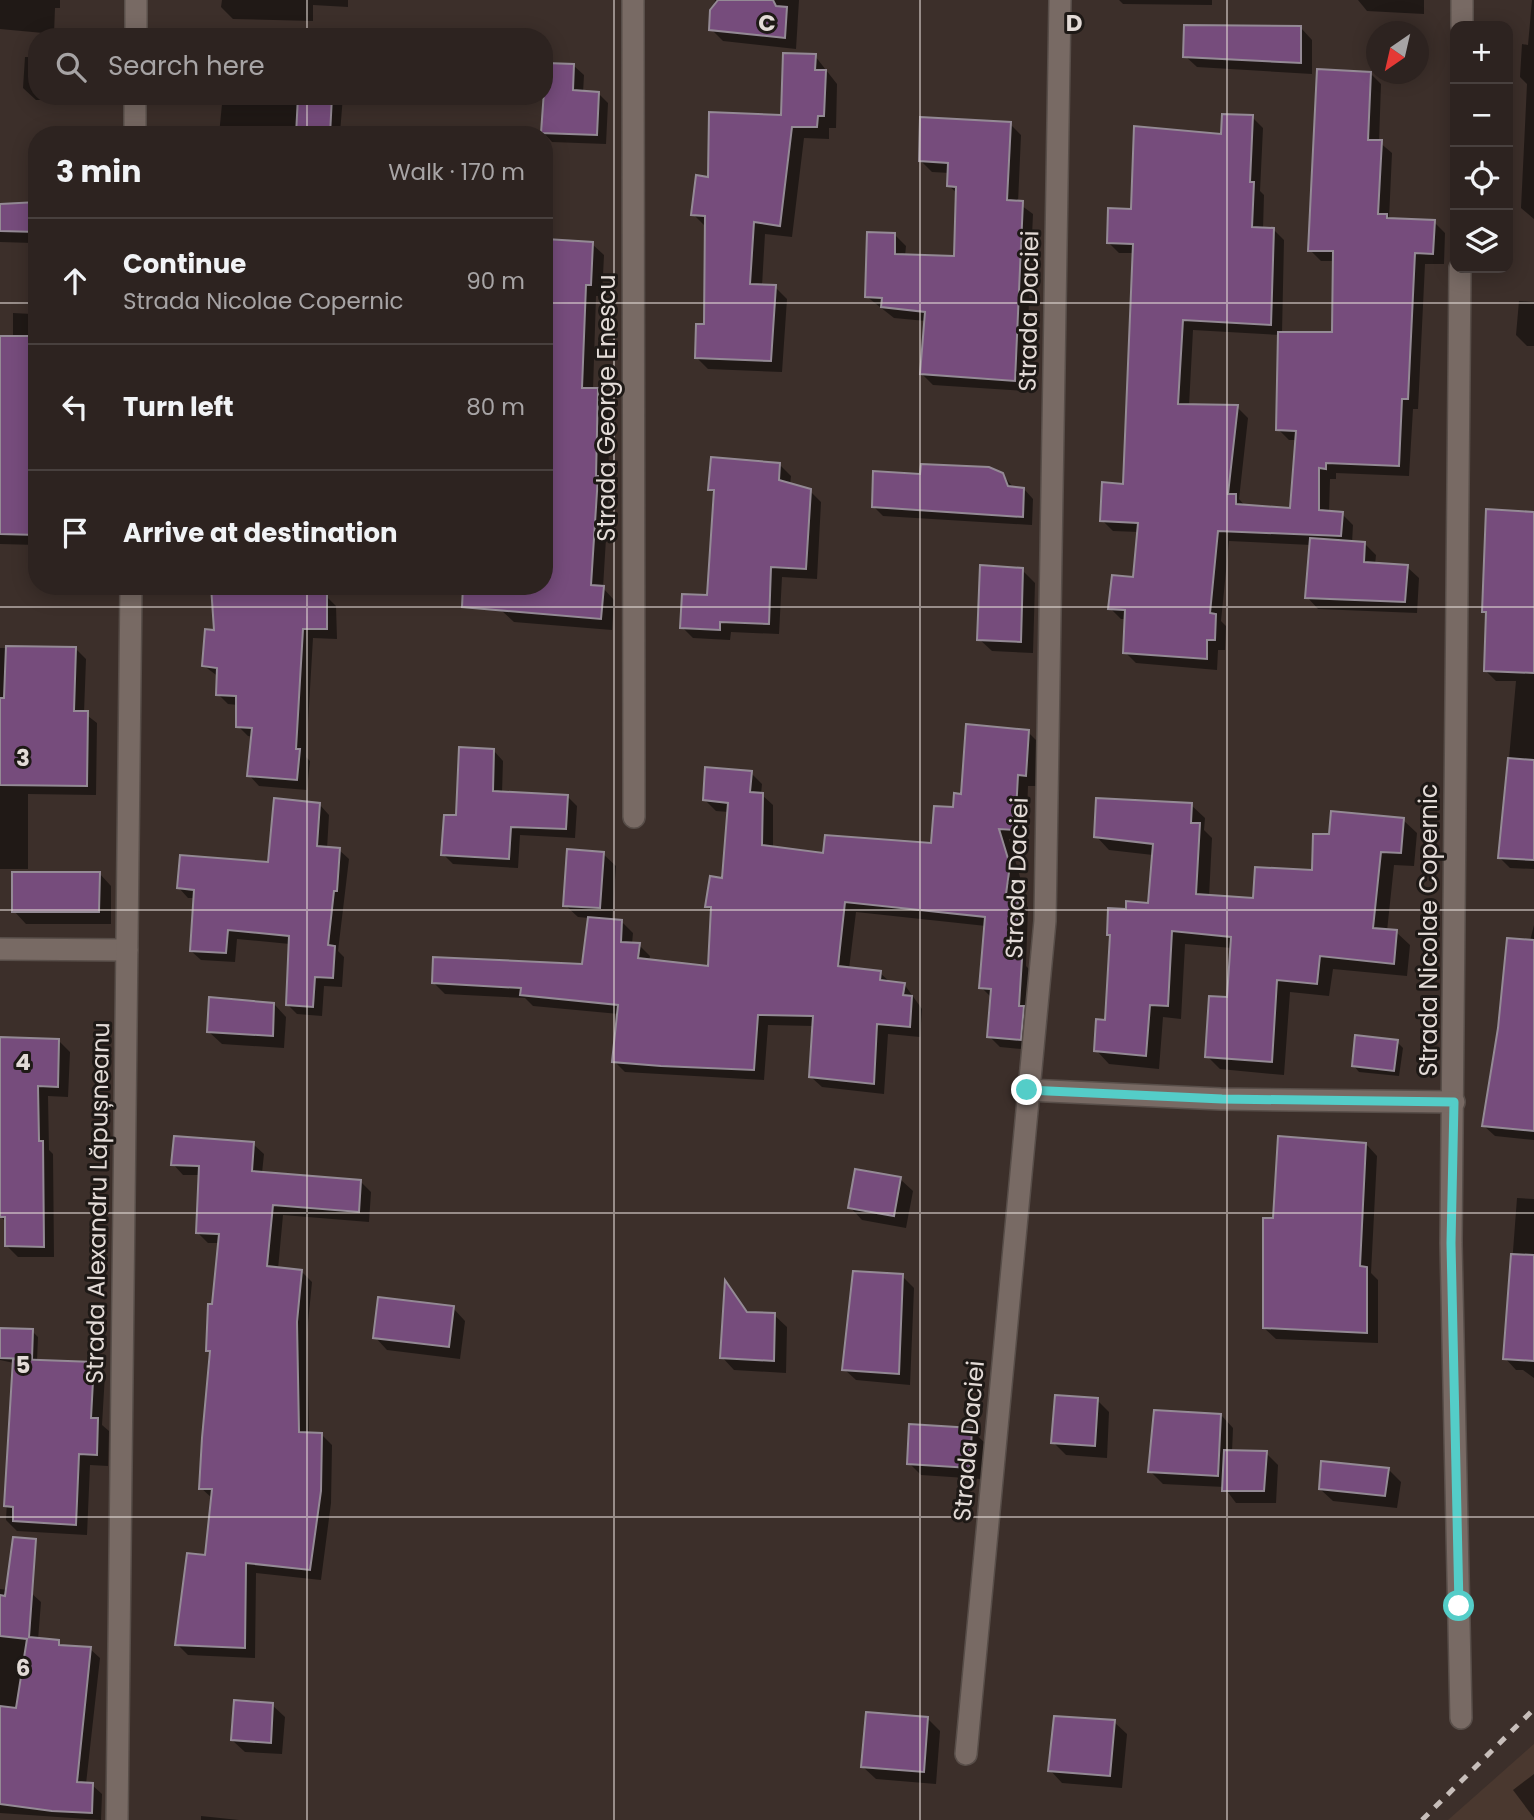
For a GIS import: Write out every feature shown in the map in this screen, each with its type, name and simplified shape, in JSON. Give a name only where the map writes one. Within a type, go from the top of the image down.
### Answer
[{"type":"street","points":[[136,0],[136,28]]},
{"type":"street","name":"Strada George Enescu","points":[[633,0],[634,817]]},
{"type":"street","name":"Strada Daciei","points":[[967,1754],[1027,1090],[1045,921],[1060,0]]},
{"type":"street","points":[[1462,0],[1462,21]]},
{"type":"street","points":[[135,105],[135,126]]},
{"type":"street","name":"Strada Nicolae Copernic","points":[[1460,273],[1451,1243],[1461,1718]]},
{"type":"street","name":"Strada Alexandru Lăpușneanu","points":[[117,1820],[131,595]]},
{"type":"street","points":[[0,949],[127,950]]},
{"type":"street","points":[[1027,1090],[1222,1099],[1454,1102]]},
{"type":"shaded area","points":[[1534,1744],[1534,1820],[1448,1820]]},
{"type":"building","points":[[718,0],[773,0],[776,6],[787,7],[785,38],[709,30],[710,10]]},
{"type":"building","points":[[1184,25],[1301,26],[1301,63],[1183,57]]},
{"type":"building","points":[[783,53],[816,54],[815,70],[826,70],[824,116],[818,116],[817,127],[792,127],[780,226],[754,222],[750,284],[776,285],[771,361],[695,358],[696,324],[704,324],[705,216],[691,215],[696,175],[708,177],[709,112],[781,115]]},
{"type":"building","points":[[553,63],[574,64],[573,90],[599,92],[597,135],[553,133],[553,126],[542,126],[543,105],[553,105]]},
{"type":"building","points":[[1317,69],[1366,72],[1366,84],[1370,84],[1368,140],[1382,140],[1378,214],[1387,214],[1387,218],[1435,220],[1433,254],[1415,253],[1408,399],[1402,399],[1399,466],[1326,463],[1326,469],[1319,468],[1319,510],[1343,512],[1341,536],[1218,531],[1210,613],[1216,614],[1215,640],[1207,640],[1207,659],[1123,653],[1125,610],[1108,609],[1112,575],[1133,577],[1138,523],[1100,521],[1102,482],[1123,484],[1133,244],[1107,243],[1108,208],[1131,209],[1134,126],[1221,134],[1222,114],[1253,115],[1250,182],[1254,182],[1252,227],[1274,228],[1271,325],[1183,320],[1178,404],[1238,405],[1228,494],[1236,494],[1236,504],[1290,508],[1296,431],[1276,430],[1278,332],[1332,332],[1333,251],[1308,251]]},
{"type":"building","points":[[298,105],[332,105],[330,126],[296,126]]},
{"type":"building","points":[[920,117],[1011,122],[1007,200],[1023,201],[1015,381],[920,374],[925,312],[881,307],[882,298],[865,297],[867,232],[895,233],[895,254],[954,256],[956,187],[947,186],[948,163],[919,161]]},
{"type":"building","points":[[28,202],[28,232],[0,231],[0,204]]},
{"type":"building","points":[[553,239],[593,242],[591,285],[586,285],[582,388],[598,388],[598,476],[591,585],[604,586],[601,619],[462,607],[463,595],[553,595]]},
{"type":"building","points":[[0,336],[28,336],[28,535],[0,534]]},
{"type":"building","points":[[711,457],[780,463],[779,480],[811,489],[806,569],[771,567],[769,624],[720,622],[720,630],[680,628],[682,594],[707,595],[714,490],[708,490]]},
{"type":"building","points":[[921,464],[989,467],[1003,473],[1008,486],[1024,488],[1023,517],[872,507],[873,471],[920,474]]},
{"type":"building","points":[[1486,509],[1534,512],[1534,673],[1484,671],[1486,612],[1482,612]]},
{"type":"building","points":[[1310,538],[1365,542],[1364,562],[1408,565],[1405,602],[1305,598]]},
{"type":"building","points":[[980,565],[1023,568],[1021,642],[977,640]]},
{"type":"building","points":[[212,595],[327,595],[327,629],[303,629],[296,749],[300,749],[297,780],[247,776],[252,728],[236,727],[236,696],[216,695],[217,668],[202,666],[205,629],[214,630]]},
{"type":"building","points":[[6,646],[76,647],[74,711],[88,711],[87,786],[0,785],[0,698],[4,698]]},
{"type":"building","points":[[966,724],[1029,730],[1026,776],[1018,775],[1015,830],[999,829],[1010,865],[1006,894],[1018,895],[1016,959],[1022,959],[1019,1006],[1024,1006],[1021,1040],[987,1037],[991,989],[979,988],[985,917],[845,902],[838,966],[881,971],[880,980],[905,983],[903,995],[912,996],[910,1027],[877,1024],[874,1084],[809,1077],[813,1016],[758,1015],[754,1070],[612,1062],[618,1005],[520,995],[521,988],[432,983],[433,957],[582,964],[588,917],[622,920],[621,942],[640,943],[638,958],[708,966],[711,907],[705,907],[710,876],[722,878],[728,803],[703,800],[705,767],[752,771],[750,792],[763,793],[762,845],[823,853],[825,835],[931,843],[934,806],[953,807],[954,793],[961,794]]},
{"type":"building","points":[[459,747],[494,749],[493,791],[568,795],[566,829],[511,827],[509,859],[441,855],[444,815],[456,815]]},
{"type":"building","points":[[1508,758],[1534,760],[1534,860],[1498,858]]},
{"type":"building","points":[[274,798],[320,803],[317,846],[340,848],[337,891],[334,891],[328,945],[335,946],[333,978],[315,977],[313,1007],[286,1005],[289,936],[228,930],[226,953],[190,951],[194,890],[177,888],[180,855],[268,862]]},
{"type":"building","points":[[1096,798],[1192,803],[1191,823],[1200,823],[1196,894],[1253,898],[1255,867],[1312,870],[1313,834],[1329,834],[1331,811],[1404,818],[1401,853],[1381,852],[1373,928],[1397,930],[1394,964],[1320,956],[1317,984],[1277,980],[1272,1062],[1205,1057],[1209,996],[1227,997],[1231,937],[1172,931],[1168,1006],[1150,1005],[1146,1056],[1094,1051],[1096,1019],[1105,1020],[1110,935],[1107,935],[1108,908],[1126,909],[1126,901],[1148,903],[1153,844],[1094,837]]},
{"type":"building","points":[[567,849],[604,852],[600,908],[563,906]]},
{"type":"building","points":[[12,872],[100,872],[99,912],[12,912]]},
{"type":"building","points":[[1507,938],[1534,940],[1534,1131],[1482,1126],[1498,1028]]},
{"type":"building","points":[[209,997],[274,1003],[273,1036],[207,1032]]},
{"type":"building","points":[[1355,1035],[1398,1040],[1394,1071],[1352,1066]]},
{"type":"building","points":[[0,1037],[59,1039],[58,1087],[38,1086],[39,1141],[43,1141],[44,1247],[5,1246],[5,1217],[0,1217]]},
{"type":"building","points":[[174,1136],[254,1142],[252,1171],[361,1180],[359,1212],[273,1205],[267,1266],[302,1270],[297,1322],[299,1432],[322,1433],[321,1491],[310,1570],[246,1563],[245,1648],[175,1645],[187,1553],[205,1555],[212,1489],[199,1489],[210,1351],[206,1351],[208,1304],[212,1304],[219,1234],[196,1233],[199,1166],[171,1165]]},
{"type":"building","points":[[1278,1136],[1366,1143],[1360,1266],[1367,1267],[1367,1333],[1263,1328],[1263,1218],[1273,1218]]},
{"type":"building","points":[[855,1169],[901,1177],[894,1216],[848,1208]]},
{"type":"building","points":[[1511,1254],[1534,1255],[1534,1361],[1503,1359]]},
{"type":"building","points":[[853,1271],[903,1274],[899,1374],[842,1370]]},
{"type":"building","points":[[725,1280],[747,1312],[775,1313],[774,1361],[720,1358]]},
{"type":"building","points":[[378,1297],[454,1306],[449,1347],[373,1338]]},
{"type":"building","points":[[0,1328],[33,1329],[32,1359],[0,1358]]},
{"type":"building","points":[[13,1359],[94,1362],[91,1418],[98,1418],[97,1455],[79,1454],[76,1525],[13,1521],[13,1507],[4,1506]]},
{"type":"building","points":[[1055,1395],[1098,1398],[1095,1446],[1051,1443]]},
{"type":"building","points":[[1154,1410],[1221,1414],[1218,1476],[1148,1472]]},
{"type":"building","points":[[909,1424],[972,1428],[970,1468],[907,1464]]},
{"type":"building","points":[[1224,1450],[1267,1451],[1264,1491],[1222,1491]]},
{"type":"building","points":[[1321,1461],[1389,1468],[1385,1496],[1319,1489]]},
{"type":"building","points":[[13,1537],[36,1539],[29,1637],[59,1640],[59,1645],[91,1647],[77,1782],[93,1783],[92,1813],[0,1804],[0,1706],[16,1708],[27,1639],[0,1636],[0,1595],[5,1596]]},
{"type":"building","points":[[234,1700],[273,1703],[271,1743],[231,1740]]},
{"type":"building","points":[[866,1712],[928,1717],[924,1772],[861,1767]]},
{"type":"building","points":[[1054,1716],[1115,1720],[1110,1776],[1048,1771]]},
{"type":"railway","points":[[1422,1820],[1534,1709]]},
{"type":"route","points":[[1027,1090],[1222,1099],[1454,1102],[1451,1243],[1459,1606]]}]
